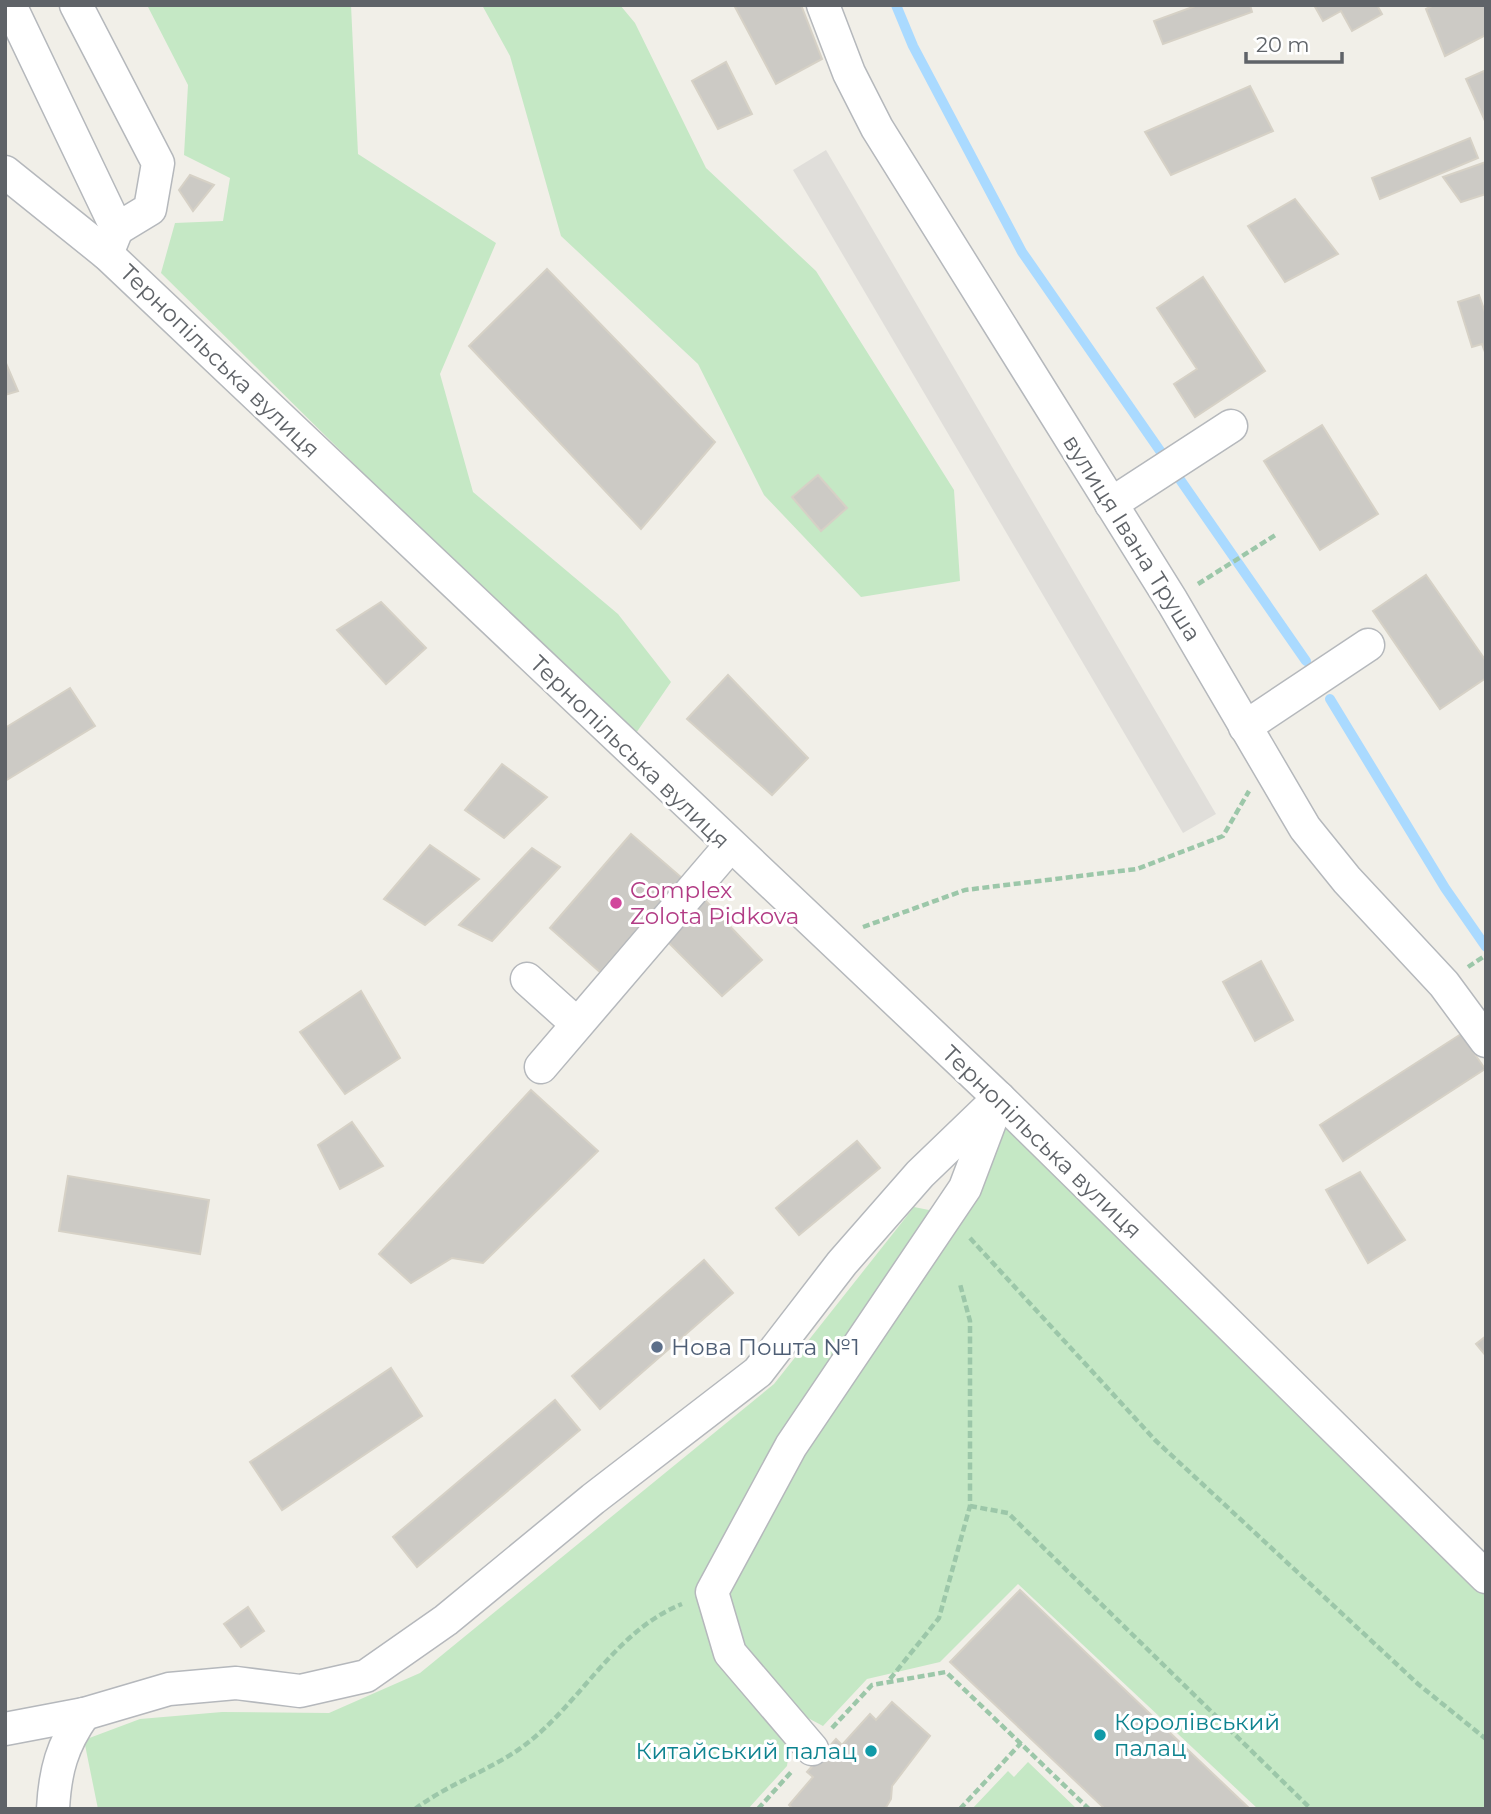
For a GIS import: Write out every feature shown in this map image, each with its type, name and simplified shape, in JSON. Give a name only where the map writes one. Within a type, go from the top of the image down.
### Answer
[{"type":"street","points":[[10,5],[112,241],[150,209],[158,163],[76,5]]},
{"type":"street","name":"вулиця Івана Труша","points":[[823,5],[849,73],[877,128],[1111,504],[1305,828],[1347,880],[1444,984],[1486,1041]]},
{"type":"street","name":"Тернопільська вулиця","points":[[5,172],[19,199],[112,241],[730,846],[999,1098],[1486,1577]]},
{"type":"street","points":[[1111,504],[1231,426]]},
{"type":"street","points":[[1245,727],[1368,645]]},
{"type":"street","points":[[541,1067],[730,846]]},
{"type":"street","points":[[527,979],[578,1024]]},
{"type":"street","points":[[812,1749],[730,1653],[712,1592],[791,1446],[965,1188],[999,1098]]},
{"type":"street","points":[[5,1729],[84,1714],[169,1689],[236,1683],[300,1692],[366,1676],[446,1620],[593,1499],[758,1372],[842,1263],[920,1174],[999,1098]]},
{"type":"street","points":[[53,1809],[54,1785],[65,1740],[84,1714]]},
{"type":"path","points":[[1220,570],[1277,534]]},
{"type":"path","points":[[861,927],[964,890],[1137,869],[1223,836],[1251,787]]},
{"type":"path","points":[[949,1214],[1155,1440],[1418,1684],[1486,1739]]},
{"type":"path","points":[[960,1284],[970,1321],[970,1506],[939,1618],[890,1679],[946,1672],[1090,1809]]},
{"type":"path","points":[[970,1506],[1008,1513],[1311,1809]]},
{"type":"path","points":[[415,1809],[440,1791],[519,1749],[578,1695],[620,1646],[659,1614],[712,1592]]},
{"type":"path","points":[[960,1809],[1022,1743]]},
{"type":"shaded area","points":[[826,150],[1216,814],[1183,833],[793,170]]},
{"type":"green space","points":[[147,5],[351,5],[358,154],[496,243],[440,374],[473,492],[618,614],[671,682],[632,739],[161,273],[175,223],[223,221],[230,178],[184,155],[188,85]]},
{"type":"green space","points":[[482,5],[620,5],[635,23],[706,168],[816,271],[954,490],[960,581],[861,597],[764,495],[698,364],[561,236],[510,56]]},
{"type":"green space","points":[[999,1098],[1486,1577],[1486,1809],[1258,1809],[1018,1584],[940,1662],[867,1679],[823,1726],[789,1708],[777,1720],[789,1751],[787,1766],[748,1809],[98,1809],[84,1740],[140,1719],[222,1712],[329,1713],[420,1673],[774,1384],[914,1207],[949,1214]]},
{"type":"green space","points":[[1028,1762],[1077,1809],[972,1809],[1008,1771],[1014,1777]]},
{"type":"building","points":[[734,5],[801,5],[822,59],[776,84]]},
{"type":"building","points":[[1198,5],[1250,5],[1252,12],[1163,44],[1154,21]]},
{"type":"building","points":[[1314,5],[1377,5],[1382,14],[1352,31],[1341,11],[1323,21]]},
{"type":"building","points":[[1434,5],[1486,5],[1486,35],[1445,56],[1426,9]]},
{"type":"building","points":[[726,62],[752,114],[718,129],[692,81]]},
{"type":"building","points":[[1486,70],[1486,123],[1466,79]]},
{"type":"building","points":[[1250,86],[1273,131],[1171,175],[1145,132]]},
{"type":"building","points":[[1470,138],[1478,158],[1380,199],[1372,178]]},
{"type":"building","points":[[1486,162],[1486,194],[1461,202],[1443,177]]},
{"type":"building","points":[[190,175],[214,185],[193,211],[179,190]]},
{"type":"building","points":[[1295,199],[1338,254],[1285,282],[1248,226]]},
{"type":"building","points":[[547,269],[715,442],[641,529],[469,346]]},
{"type":"building","points":[[1203,277],[1265,371],[1195,417],[1174,384],[1197,369],[1157,308]]},
{"type":"building","points":[[1479,295],[1486,315],[1486,355],[1482,344],[1472,347],[1458,302]]},
{"type":"building","points":[[5,361],[18,391],[5,395]]},
{"type":"building","points":[[1322,425],[1378,514],[1320,550],[1264,461]]},
{"type":"building","points":[[818,475],[847,508],[821,531],[792,497]]},
{"type":"building","points":[[1426,575],[1486,661],[1486,678],[1440,709],[1373,611]]},
{"type":"building","points":[[381,602],[426,648],[386,684],[337,630]]},
{"type":"building","points":[[728,675],[808,758],[772,795],[687,719]]},
{"type":"building","points":[[70,688],[95,726],[5,781],[5,728]]},
{"type":"building","points":[[502,764],[547,797],[504,838],[465,810]]},
{"type":"building","name":"Complex Zolota Pidkova","points":[[631,834],[682,878],[600,972],[550,928]]},
{"type":"building","points":[[430,845],[479,879],[425,925],[384,899]]},
{"type":"building","points":[[532,848],[560,867],[492,941],[459,925]]},
{"type":"building","points":[[703,898],[762,960],[722,996],[664,938]]},
{"type":"building","points":[[1261,961],[1293,1020],[1255,1041],[1223,982]]},
{"type":"building","points":[[361,991],[400,1058],[345,1094],[300,1032]]},
{"type":"building","points":[[1461,1034],[1485,1069],[1343,1161],[1320,1125]]},
{"type":"building","points":[[531,1090],[598,1151],[483,1263],[452,1258],[411,1283],[379,1254]]},
{"type":"building","points":[[352,1122],[383,1166],[340,1189],[318,1145]]},
{"type":"building","points":[[857,1141],[880,1168],[799,1235],[776,1208]]},
{"type":"building","points":[[1360,1172],[1405,1240],[1368,1263],[1326,1190]]},
{"type":"building","points":[[68,1176],[209,1200],[200,1254],[59,1231]]},
{"type":"building","points":[[704,1260],[733,1293],[600,1409],[572,1376]]},
{"type":"building","points":[[1486,1336],[1486,1356],[1476,1344]]},
{"type":"building","points":[[391,1368],[422,1416],[282,1510],[250,1462]]},
{"type":"building","points":[[555,1400],[580,1430],[417,1567],[393,1537]]},
{"type":"building","name":"Королівський палац","points":[[1020,1590],[1250,1809],[1105,1809],[950,1662]]},
{"type":"building","points":[[248,1607],[264,1631],[241,1647],[224,1624]]},
{"type":"building","name":"Китайський палац","points":[[892,1702],[930,1736],[892,1786],[891,1799],[885,1809],[793,1809],[789,1805],[813,1777],[807,1772],[836,1739],[842,1745],[870,1714],[876,1720]]},
{"type":"waterway","points":[[896,5],[913,46],[1022,252],[1306,661]]},
{"type":"waterway","points":[[1330,699],[1445,888],[1486,947]]},
{"type":"place","name":"Complex Zolota Pidkova","points":[[616,903]]},
{"type":"place","name":"Нова Пошта №1","points":[[657,1347]]},
{"type":"place","name":"Королівський палац","points":[[1100,1735]]},
{"type":"place","name":"Китайський палац","points":[[871,1751]]}]
